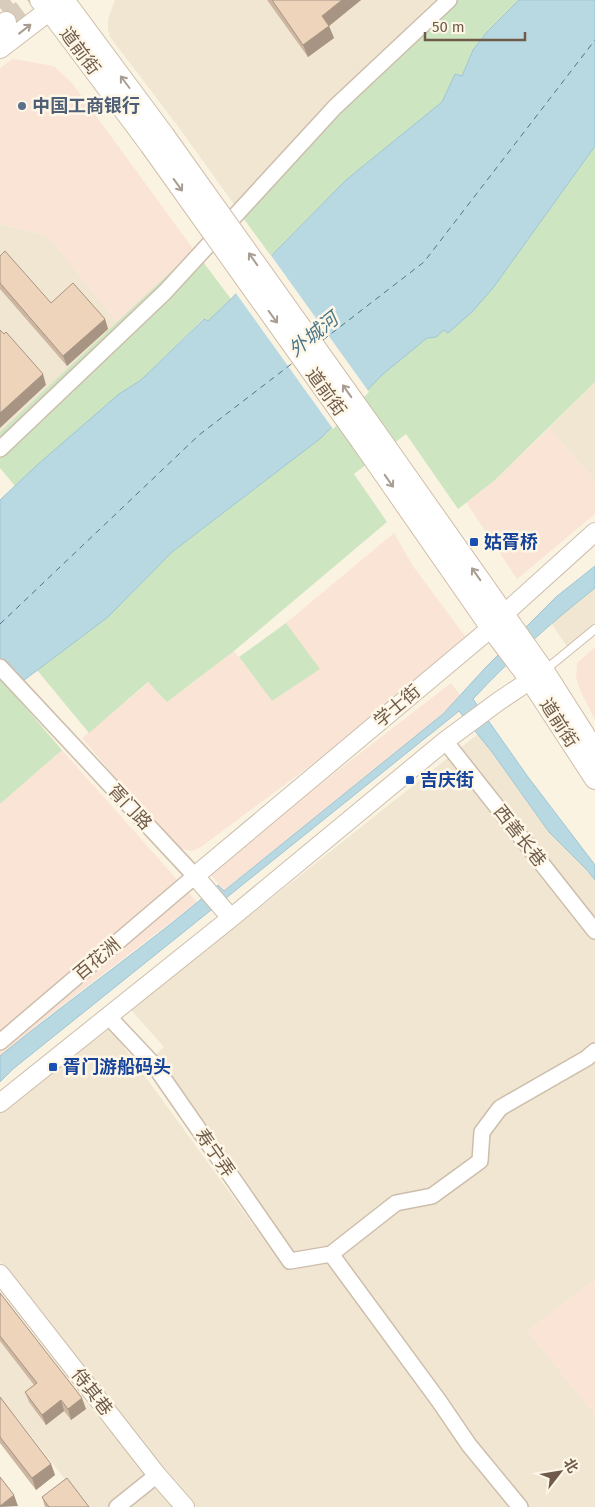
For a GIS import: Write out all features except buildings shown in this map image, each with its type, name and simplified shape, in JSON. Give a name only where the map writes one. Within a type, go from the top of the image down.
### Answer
[{"type":"main road","points":[[0,48],[54,3]]},
{"type":"main road","name":"道前街","points":[[54,3],[157,140],[523,656],[595,751]]},
{"type":"main road","name":"道前街","points":[[538,676],[595,778]]},
{"type":"street","points":[[0,449],[165,292],[335,108],[449,0]]},
{"type":"street","name":"学士街","points":[[199,882],[503,628],[595,532]]},
{"type":"street","name":"胥门路","points":[[0,667],[229,916]]},
{"type":"street","points":[[0,1103],[49,1065],[445,740],[499,701],[538,676]]},
{"type":"street","name":"西善长巷","points":[[445,740],[595,931]]},
{"type":"street","name":"百花洲","points":[[0,1042],[199,882]]},
{"type":"street","name":"寿宁弄","points":[[108,1016],[154,1065],[290,1261],[331,1254]]},
{"type":"street","points":[[520,1507],[469,1445],[439,1400],[331,1254],[396,1203],[432,1196],[480,1161],[482,1132],[500,1108],[587,1058],[595,1051]]},
{"type":"street","name":"侍其巷","points":[[0,1274],[157,1475],[185,1507]]},
{"type":"street","points":[[118,1507],[157,1475]]},
{"type":"lane","points":[[538,676],[595,629]]},
{"type":"shaded area","points":[[115,0],[435,0],[370,62],[236,207],[110,37],[108,19]]},
{"type":"shaded area","points":[[13,59],[54,66],[72,83],[194,250],[118,323],[47,235],[0,223],[0,68]]},
{"type":"shaded area","points":[[0,223],[47,235],[118,323],[0,432]]},
{"type":"shaded area","points":[[595,382],[595,481],[549,428]]},
{"type":"shaded area","points":[[549,428],[595,481],[595,514],[517,579],[466,502],[495,480]]},
{"type":"shaded area","points":[[394,533],[413,566],[467,639],[396,702],[201,847],[192,851],[182,849],[171,843],[82,738],[149,682],[167,702],[234,651],[272,701],[319,669],[286,623]]},
{"type":"shaded area","points":[[595,588],[595,626],[568,648],[551,623]]},
{"type":"shaded area","points":[[595,647],[595,720],[580,690],[576,677],[577,663]]},
{"type":"shaded area","points":[[451,683],[460,695],[443,714],[224,891],[208,871]]},
{"type":"shaded area","points":[[478,734],[549,832],[595,880],[595,1280],[528,1331],[595,1415],[595,1507],[196,1507],[156,1461],[0,1262],[0,1112],[110,1028],[273,1252],[292,1251],[154,1056],[164,1047],[131,1010]]},
{"type":"shaded area","points":[[62,750],[197,902],[47,1017],[0,1056],[0,804]]},
{"type":"shaded area","points":[[595,1280],[595,1415],[528,1331]]},
{"type":"shaded area","points":[[0,1292],[93,1411],[176,1507],[87,1507],[0,1397]]},
{"type":"green space","points":[[451,0],[519,0],[487,32],[473,50],[462,76],[455,75],[443,102],[346,180],[271,256],[241,215],[335,111]]},
{"type":"green space","points":[[595,146],[595,382],[495,480],[458,509],[406,434],[354,474],[387,522],[234,651],[167,702],[148,682],[89,733],[37,670],[108,617],[172,552],[321,438],[382,375],[427,338],[436,337],[493,288]]},
{"type":"green space","points":[[194,250],[231,299],[208,321],[203,319],[141,380],[119,394],[15,486],[0,468],[0,432]]},
{"type":"green space","points":[[286,623],[320,669],[272,701],[239,657]]},
{"type":"green space","points":[[0,678],[62,750],[0,804]]},
{"type":"water","name":"外城河","points":[[519,0],[595,0],[595,146],[493,288],[472,312],[448,333],[444,330],[436,337],[427,338],[382,375],[321,438],[172,552],[108,617],[11,690],[0,678],[0,500],[119,394],[141,380],[204,319],[208,321],[346,180],[442,102],[455,74],[462,76],[473,50],[487,32]]},
{"type":"water","points":[[595,566],[595,588],[532,641],[473,699],[528,777],[595,865],[595,880],[549,832],[492,752],[459,711],[13,1069],[0,1082],[0,1056],[165,929],[218,885],[224,891],[443,714],[486,667],[556,597]]},
{"type":"pier","points":[[270,254],[369,392],[333,429],[235,292]]},
{"type":"ferry route","points":[[323,340],[424,262],[595,40]]},
{"type":"ferry route","points":[[0,624],[199,435],[294,362]]},
{"type":"tunnel","points":[[0,8],[10,0]]},
{"type":"tunnel","points":[[6,22],[35,0]]},
{"type":"place","name":"中国工商银行","points":[[22,106]]},
{"type":"place","name":"姑胥桥","points":[[474,542]]},
{"type":"place","name":"吉庆街","points":[[410,780]]},
{"type":"place","name":"胥门游船码头","points":[[53,1067]]}]
